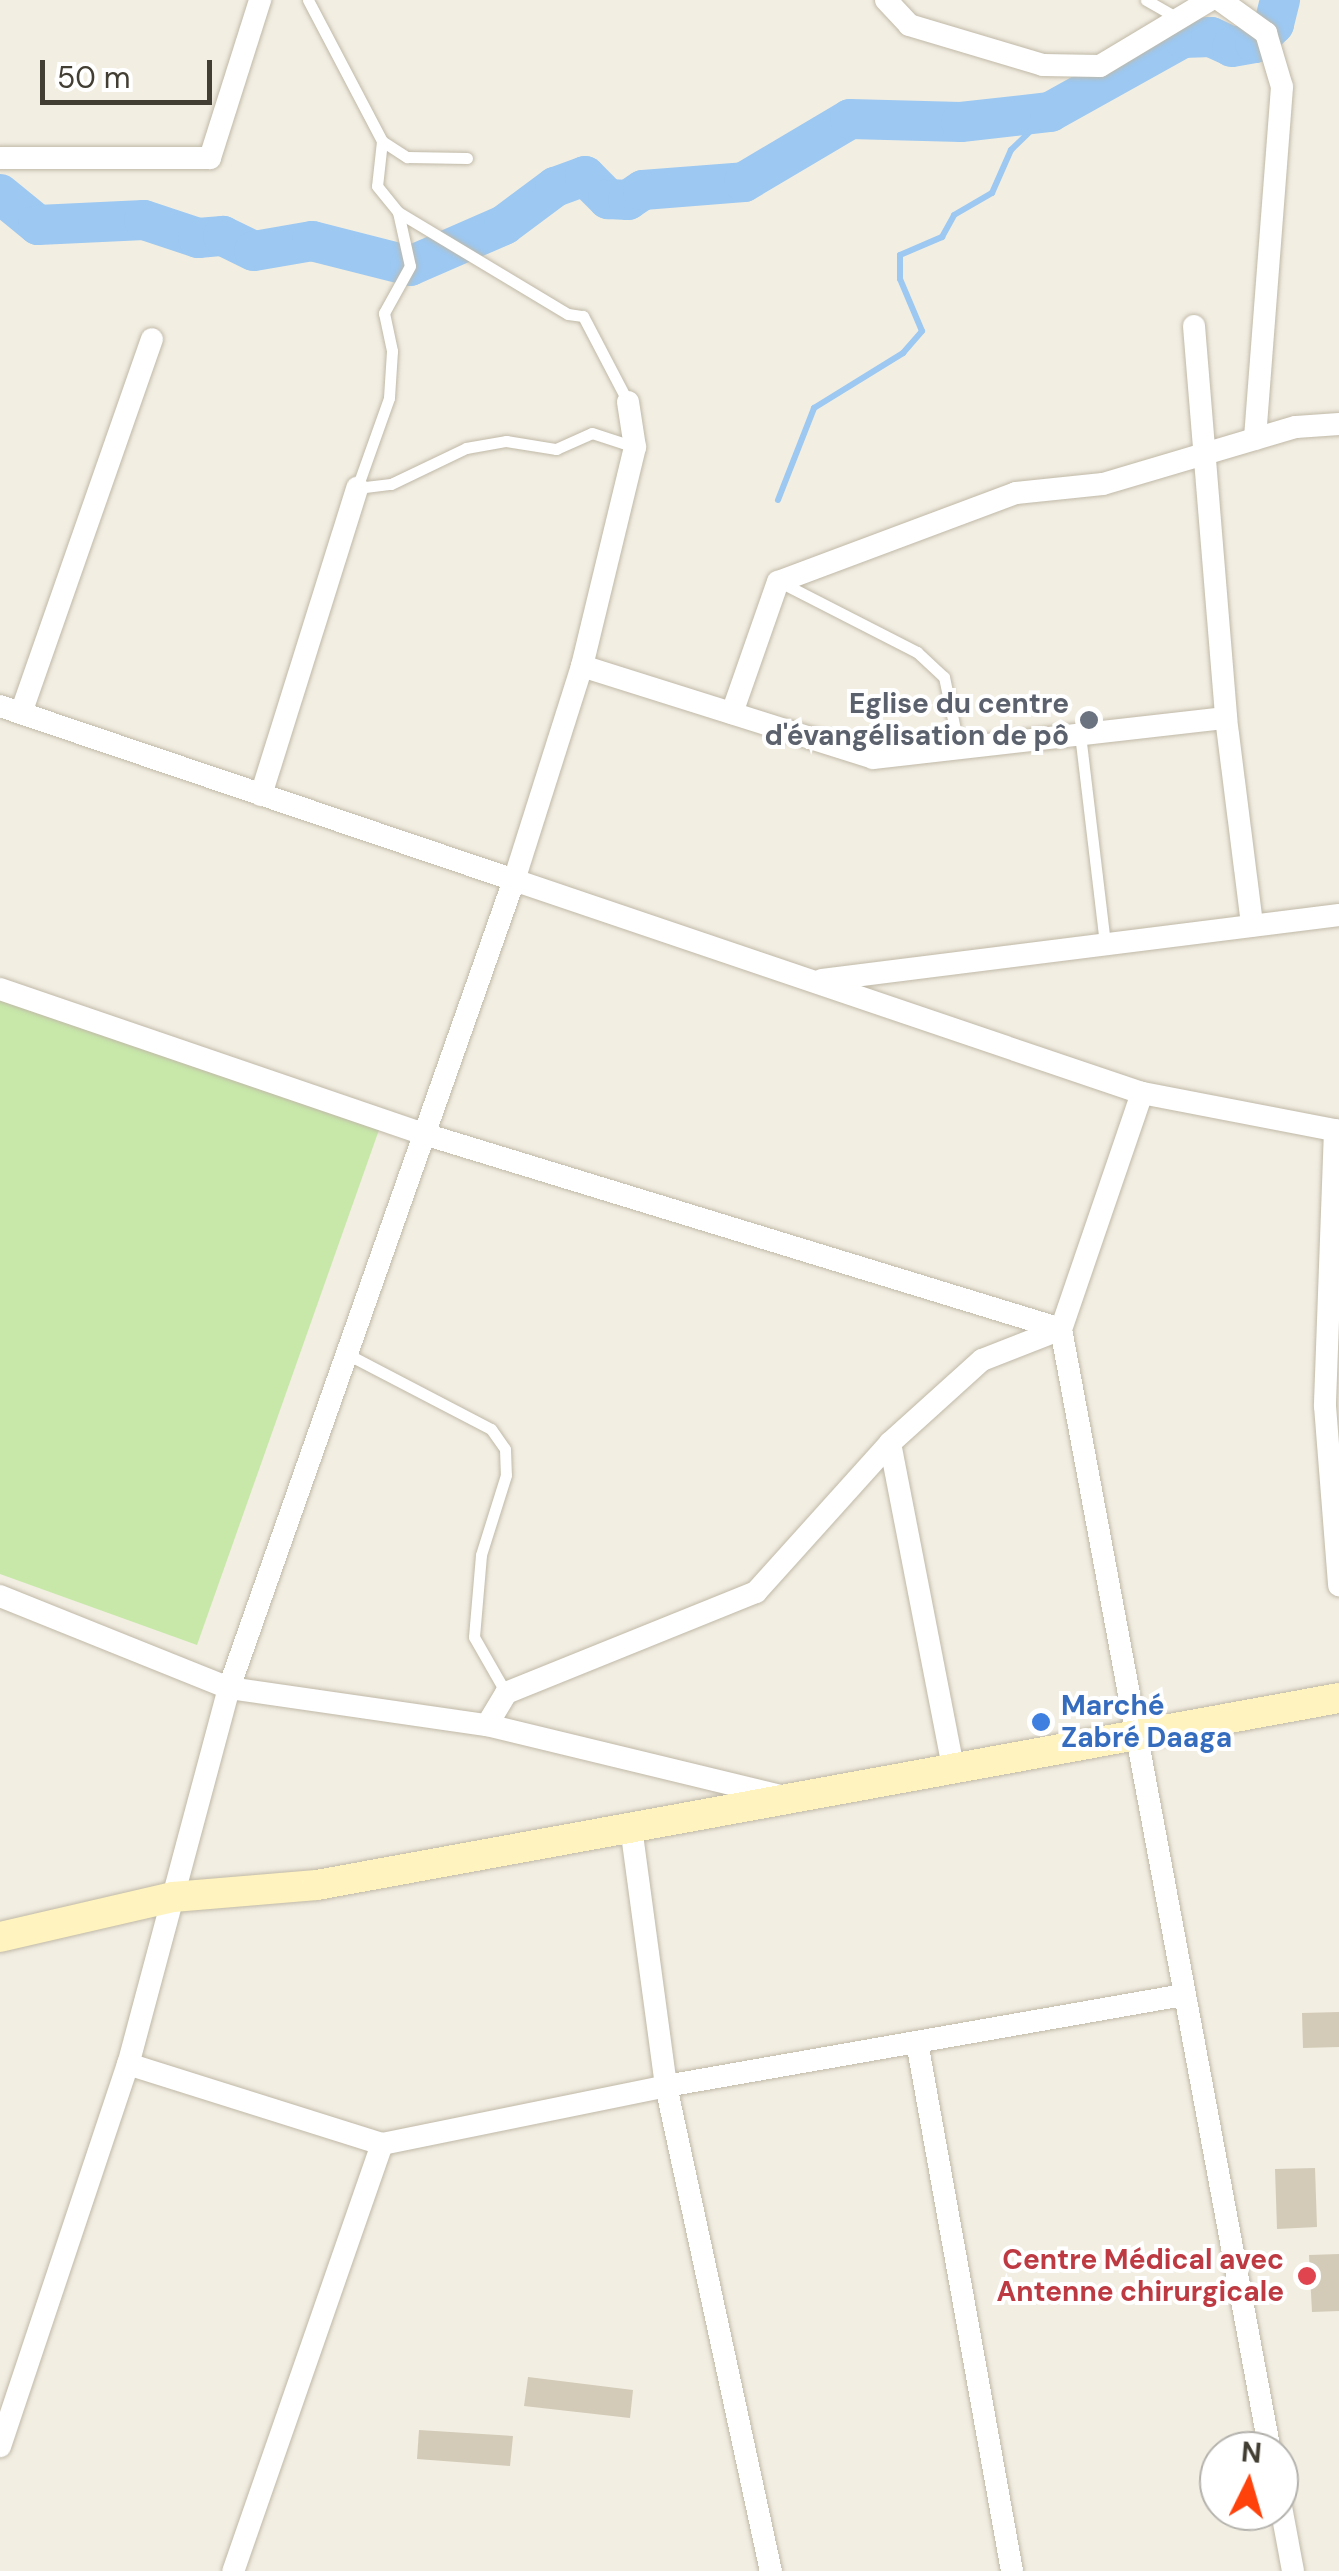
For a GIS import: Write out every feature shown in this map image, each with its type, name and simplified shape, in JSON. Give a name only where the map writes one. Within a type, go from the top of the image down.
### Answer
[{"type":"main road","points":[[0,1937],[174,1897],[317,1885],[782,1796],[954,1771],[1339,1698]]},
{"type":"street","points":[[0,158],[210,158],[260,0]]},
{"type":"street","points":[[886,0],[909,26],[1042,65],[1100,66],[1210,0]]},
{"type":"street","points":[[1220,0],[1266,33],[1282,87],[1255,439]]},
{"type":"street","points":[[1194,326],[1226,718],[1252,925]]},
{"type":"street","points":[[152,339],[10,709],[1142,1093],[1337,1130],[1332,1404],[1339,1585]]},
{"type":"street","points":[[0,2446],[128,2064],[230,1688],[514,880],[582,666],[636,447],[628,402]]},
{"type":"street","points":[[732,713],[778,582],[1016,492],[1103,484],[1255,439],[1339,424]]},
{"type":"street","points":[[261,795],[357,488]]},
{"type":"street","points":[[582,666],[873,758],[1226,718]]},
{"type":"street","points":[[812,981],[1339,914]]},
{"type":"street","points":[[0,989],[424,1134],[1061,1329]]},
{"type":"street","points":[[1142,1093],[1061,1329],[1141,1738],[1183,1995],[1266,2431]]},
{"type":"street","points":[[487,1725],[506,1693],[756,1592],[890,1443],[982,1360],[1061,1329]]},
{"type":"street","points":[[890,1443],[954,1771]]},
{"type":"street","points":[[0,1596],[230,1688],[487,1725],[782,1796]]},
{"type":"street","points":[[631,1827],[666,2086],[771,2571]]},
{"type":"street","points":[[128,2064],[382,2144],[666,2086],[1183,1995]]},
{"type":"street","points":[[917,2042],[1012,2571]]},
{"type":"street","points":[[234,2571],[382,2144]]},
{"type":"street","points":[[1286,2531],[1293,2571]]},
{"type":"lane","points":[[308,0],[382,141],[407,157],[467,158]]},
{"type":"lane","points":[[1146,0],[1180,20]]},
{"type":"lane","points":[[382,141],[377,186],[398,212],[568,314],[583,316],[628,402]]},
{"type":"lane","points":[[398,212],[410,266],[384,313],[392,352],[388,398],[357,488],[391,484],[466,448],[506,441],[556,449],[592,433],[636,447]]},
{"type":"lane","points":[[778,582],[917,652],[944,677],[958,748]]},
{"type":"lane","points":[[1080,734],[1105,944]]},
{"type":"lane","points":[[347,1354],[491,1429],[505,1450],[506,1475],[480,1555],[474,1637],[506,1693]]},
{"type":"green space","points":[[0,992],[380,1127],[197,1645],[0,1574]]},
{"type":"building","points":[[1339,2012],[1339,2047],[1303,2048],[1302,2013]]},
{"type":"building","points":[[1315,2168],[1317,2227],[1277,2229],[1275,2169]]},
{"type":"building","points":[[1339,2254],[1339,2311],[1312,2312],[1309,2255]]},
{"type":"building","points":[[528,2377],[633,2390],[630,2418],[524,2406]]},
{"type":"building","points":[[419,2430],[513,2436],[510,2466],[417,2459]]},
{"type":"waterway","points":[[0,194],[38,225],[144,220],[198,238],[223,236],[254,251],[312,241],[410,266],[504,225],[555,187],[585,176],[608,199],[628,200],[643,190],[744,182],[850,119],[961,122],[1050,112],[1183,38],[1211,37],[1232,47],[1255,43],[1274,24],[1280,0]]},
{"type":"waterway","points":[[778,500],[814,408],[903,353],[922,331],[900,279],[900,255],[942,237],[954,215],[992,193],[1011,150],[1050,112]]},
{"type":"place","name":"Eglise du centre d'évangélisation de pô","points":[[1089,720]]},
{"type":"place","name":"Marché Zabré Daaga","points":[[1041,1722]]},
{"type":"place","name":"Centre Médical avec Antenne chirurgicale","points":[[1307,2276]]}]
